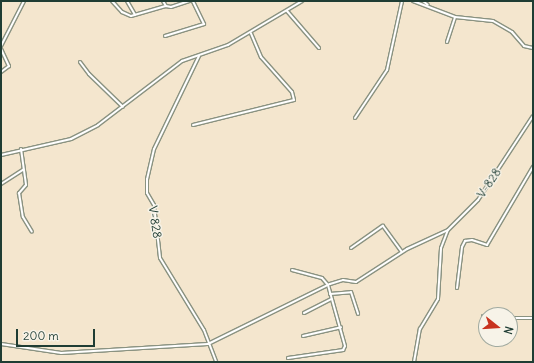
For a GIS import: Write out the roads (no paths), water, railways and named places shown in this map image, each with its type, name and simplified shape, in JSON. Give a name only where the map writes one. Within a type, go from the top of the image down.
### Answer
[{"type":"street","points":[[1,46],[24,1]]},
{"type":"street","points":[[112,1],[122,12],[135,15],[166,6],[191,1],[204,24],[165,36]]},
{"type":"street","points":[[127,1],[135,15]]},
{"type":"street","points":[[163,1],[166,6]]},
{"type":"street","points":[[1,155],[21,149],[71,139],[98,125],[182,61],[199,56],[251,33],[302,1]]},
{"type":"street","points":[[355,118],[387,70],[402,1]]},
{"type":"street","points":[[413,1],[455,17],[493,21],[512,32],[524,46],[533,48]]},
{"type":"street","points":[[423,1],[431,7]]},
{"type":"street","points":[[287,11],[319,48]]},
{"type":"street","points":[[447,42],[455,17]]},
{"type":"street","points":[[193,125],[294,100],[292,92],[262,58],[251,33]]},
{"type":"street","points":[[1,49],[9,66],[1,72]]},
{"type":"street","name":"V-828","points":[[199,56],[154,149],[147,179],[147,193],[154,205],[160,258],[194,311],[210,344],[216,362]]},
{"type":"street","points":[[80,62],[89,74],[123,107]]},
{"type":"street","name":"V-828","points":[[414,362],[420,329],[438,299],[441,248],[448,230],[478,200],[533,116]]},
{"type":"street","points":[[21,149],[26,186],[19,193],[23,217],[32,232]]},
{"type":"street","points":[[457,288],[462,247],[465,241],[472,240],[487,245],[533,166]]},
{"type":"street","points":[[1,184],[24,169]]},
{"type":"street","points":[[352,248],[384,226],[402,252]]},
{"type":"street","points":[[1,344],[61,353],[210,344],[328,285],[343,280],[356,282],[402,252],[448,230]]},
{"type":"street","points":[[288,358],[343,350],[341,327],[328,285],[322,278],[292,270]]},
{"type":"street","points":[[330,294],[351,292],[358,314]]},
{"type":"street","points":[[304,313],[332,299]]},
{"type":"street","points":[[518,318],[533,318]]},
{"type":"street","points":[[303,336],[341,327]]}]
